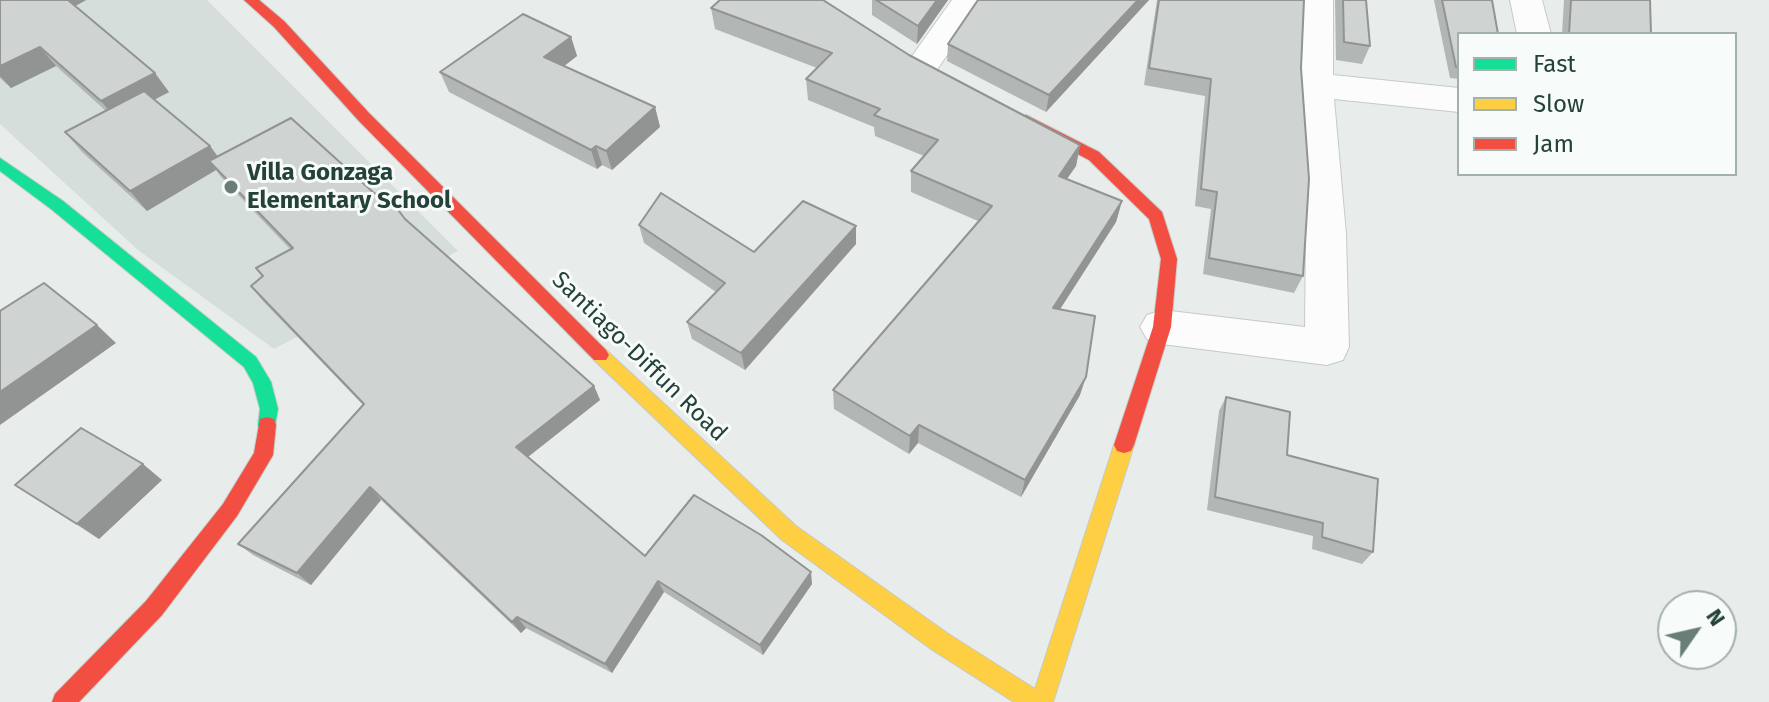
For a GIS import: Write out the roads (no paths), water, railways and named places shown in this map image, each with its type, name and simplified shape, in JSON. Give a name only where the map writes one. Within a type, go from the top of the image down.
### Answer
[{"type":"street","name":"Santiago-Diffun Road","points":[[251,0],[279,24],[364,117],[624,379],[789,533],[939,641],[1034,702]]},
{"type":"street","points":[[922,65],[969,0]]},
{"type":"street","points":[[1162,327],[1327,347],[1326,234],[1315,85],[1317,0]]},
{"type":"street","points":[[1526,0],[1534,32]]},
{"type":"street","points":[[1315,85],[1457,100]]},
{"type":"street","points":[[1014,114],[1094,156],[1156,216],[1169,259],[1162,327],[1042,702]]},
{"type":"street","points":[[0,163],[57,205],[250,362],[262,382],[269,409],[263,455],[230,510],[154,608],[63,702]]},
{"type":"place","name":"Villa Gonzaga Elementary School","points":[[231,187]]}]
